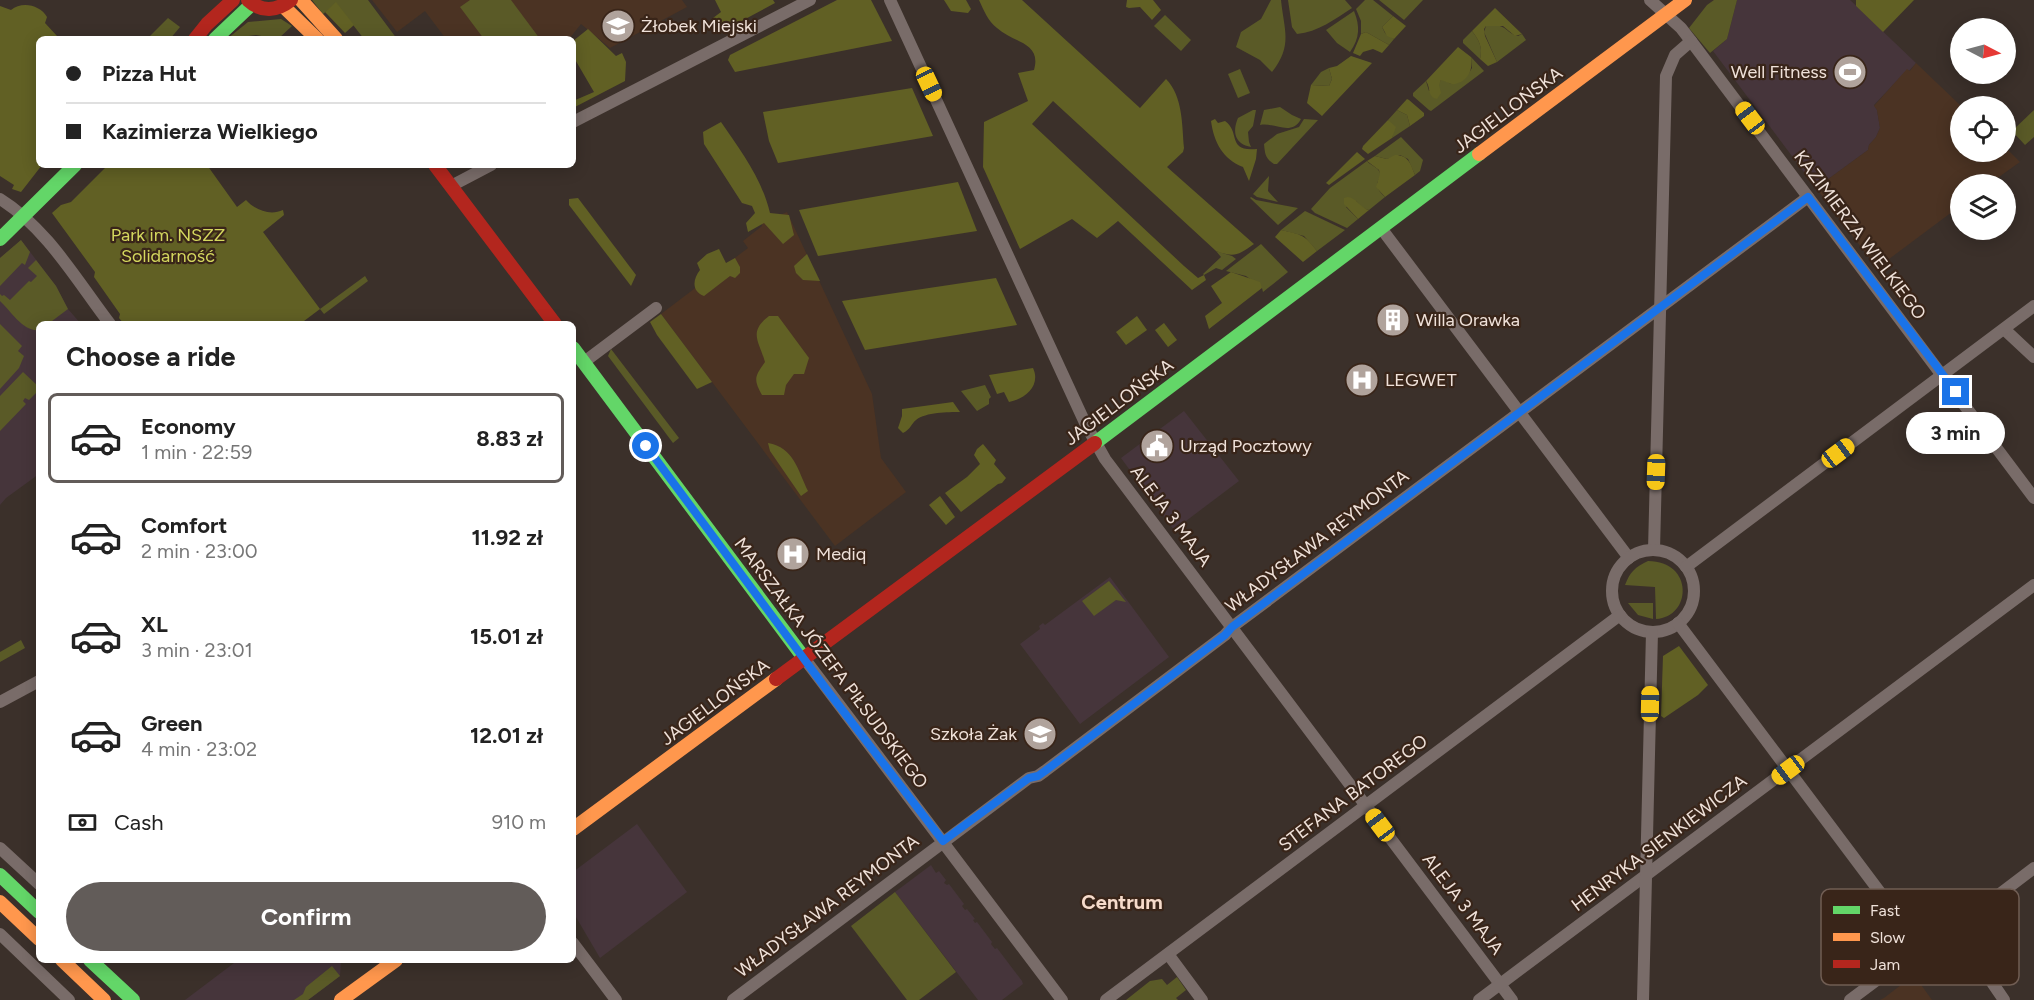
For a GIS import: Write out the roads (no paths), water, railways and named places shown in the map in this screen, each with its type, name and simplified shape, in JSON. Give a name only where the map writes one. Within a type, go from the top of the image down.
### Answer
[{"type":"street","points":[[197,36],[233,0]]},
{"type":"street","points":[[301,0],[333,36]]},
{"type":"street","points":[[576,120],[810,0]]},
{"type":"street","name":"ALEJA 3 MAJA","points":[[890,0],[1105,459],[1512,1000]]},
{"type":"street","name":"KAZIMIERZA WIELKIEGO","points":[[1650,0],[1691,41],[2034,498]]},
{"type":"street","name":"JAGIELLOŃSKA","points":[[576,827],[1096,442],[1684,0]]},
{"type":"street","points":[[217,36],[250,2],[264,10],[287,3],[314,36]]},
{"type":"street","points":[[1654,550],[1666,76],[1675,55],[1691,41]]},
{"type":"street","points":[[0,239],[72,168]]},
{"type":"street","points":[[437,168],[553,321]]},
{"type":"street","points":[[451,186],[485,168]]},
{"type":"street","name":"WŁADYSŁAWA REYMONTA","points":[[733,1000],[943,841],[1029,778],[1045,771],[1225,635],[1232,627],[1808,197]]},
{"type":"street","points":[[0,199],[23,215],[40,232],[109,321]]},
{"type":"street","points":[[1381,228],[1629,558]]},
{"type":"street","points":[[1686,567],[2034,306]]},
{"type":"street","points":[[584,362],[656,308]]},
{"type":"street","points":[[2004,329],[2034,357]]},
{"type":"street","name":"MARSZAŁKA JÓZEFA PIŁSUDSKIEGO","points":[[576,352],[1062,1000]]},
{"type":"street","points":[[1654,550],[1666,552],[1686,567],[1692,578],[1694,590],[1692,603],[1678,623],[1665,630],[1652,632],[1634,627],[1620,615],[1614,603],[1612,591],[1614,578],[1629,558],[1640,552],[1654,550]]},
{"type":"street","name":"HENRYKA SIENKIEWICZA","points":[[1479,1000],[2034,585]]},
{"type":"street","name":"STEFANA BATOREGO","points":[[1106,1000],[1620,615]]},
{"type":"street","points":[[1678,623],[1877,889]]},
{"type":"street","points":[[1643,1000],[1652,632]]},
{"type":"street","points":[[0,702],[36,683]]},
{"type":"street","points":[[0,848],[36,881]]},
{"type":"street","points":[[2006,889],[2034,868]]},
{"type":"street","points":[[0,875],[36,909]]},
{"type":"street","points":[[0,902],[36,936]]},
{"type":"street","points":[[0,934],[69,1000]]},
{"type":"street","points":[[576,947],[616,1000]]},
{"type":"street","points":[[1168,954],[1202,1000]]},
{"type":"street","points":[[65,963],[104,1000]]},
{"type":"street","points":[[93,963],[133,1000]]},
{"type":"street","points":[[341,1000],[392,963]]},
{"type":"street","points":[[1850,1000],[1870,985]]},
{"type":"street","points":[[1994,985],[2004,1000]]},
{"type":"place","name":"Żłobek Miejski","points":[[618,26]]},
{"type":"place","name":"Well Fitness","points":[[1850,72]]},
{"type":"place","name":"Willa Orawka","points":[[1393,320]]},
{"type":"place","name":"LEGWET","points":[[1362,380]]},
{"type":"place","name":"Urząd Pocztowy","points":[[1157,446]]},
{"type":"place","name":"Mediq","points":[[793,554]]},
{"type":"place","name":"Szkoła Żak","points":[[1040,734]]},
{"type":"district","name":"Centrum","points":[[1122,902]]},
{"type":"park label","name":"Park im. NSZZ Solidarność","points":[[168,245]]}]
